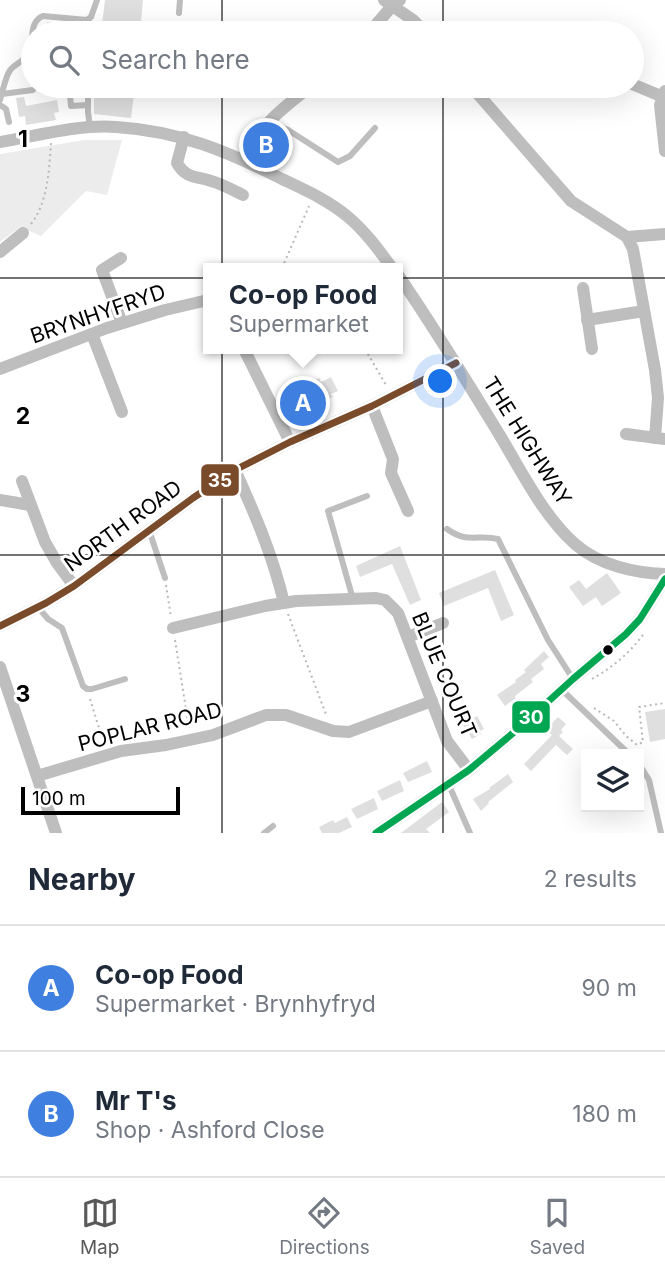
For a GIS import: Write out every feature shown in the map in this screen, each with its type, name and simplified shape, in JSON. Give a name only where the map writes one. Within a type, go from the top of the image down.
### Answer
[{"type":"street","points":[[378,21],[392,2],[414,21]]},
{"type":"street","points":[[644,88],[664,94],[660,105],[665,151]]},
{"type":"street","points":[[245,160],[268,121],[296,98]]},
{"type":"street","points":[[481,98],[571,201],[628,237],[634,249],[655,370],[660,439],[626,434]]},
{"type":"street","points":[[0,142],[90,127],[127,128],[184,137],[245,160],[326,201],[369,238],[388,263]]},
{"type":"street","points":[[184,137],[177,163],[181,170],[187,175],[214,181],[243,195]]},
{"type":"street","points":[[0,252],[23,233]]},
{"type":"street","points":[[628,237],[665,234]]},
{"type":"street","points":[[121,258],[102,270],[122,323]]},
{"type":"street","name":"THE HIGHWAY","points":[[403,284],[559,527],[576,545],[592,555],[629,570],[665,577]]},
{"type":"street","points":[[583,289],[592,349]]},
{"type":"street","name":"BRYNHYFRYD","points":[[0,369],[122,323],[203,301]]},
{"type":"street","points":[[587,320],[644,311]]},
{"type":"street","points":[[92,334],[122,412]]},
{"type":"street","points":[[246,354],[290,442]]},
{"type":"street","name":"NORTH ROAD","points":[[0,626],[74,586],[192,498],[235,470],[456,363]]},
{"type":"street","points":[[372,406],[393,459],[391,473],[408,511]]},
{"type":"street","points":[[235,470],[267,543],[284,603]]},
{"type":"street","points":[[22,481],[50,552],[74,586]]},
{"type":"street","points":[[0,500],[30,505]]},
{"type":"street","points":[[376,833],[469,770],[626,634],[640,619],[665,577]]},
{"type":"street","name":"BLUE COURT","points":[[173,628],[284,603],[376,598],[385,600],[398,613],[447,741],[469,770]]},
{"type":"street","points":[[408,637],[443,623]]},
{"type":"street","points":[[0,667],[56,833]]},
{"type":"street","name":"POPLAR ROAD","points":[[37,776],[121,751],[213,735],[266,715],[286,715],[333,731],[349,732],[432,701]]},
{"type":"lane","points":[[36,21],[43,16],[87,20],[91,17],[97,0]]},
{"type":"lane","points":[[179,13],[180,0]]},
{"type":"lane","points":[[9,122],[1,99],[9,72],[21,62]]},
{"type":"lane","points":[[1,99],[21,93]]},
{"type":"lane","points":[[70,98],[71,106],[88,105]]},
{"type":"lane","points":[[88,98],[90,127]]},
{"type":"lane","points":[[268,121],[288,130],[338,162],[350,156],[375,128]]},
{"type":"lane","points":[[354,599],[328,511],[367,496]]},
{"type":"lane","points":[[447,529],[464,537],[498,539],[548,640],[573,679]]},
{"type":"lane","points":[[149,530],[165,578]]},
{"type":"lane","points":[[38,607],[48,619],[62,628],[83,686],[87,689],[99,688],[125,679]]},
{"type":"lane","points":[[562,689],[624,749]]},
{"type":"lane","points":[[644,772],[649,780],[661,833]]},
{"type":"lane","points":[[448,783],[470,833]]},
{"type":"lane","points":[[264,833],[273,826]]},
{"type":"path","points":[[23,233],[38,215],[49,175],[52,134]]},
{"type":"path","points":[[284,263],[314,195]]},
{"type":"path","points":[[368,354],[391,396]]},
{"type":"path","points":[[165,578],[191,739]]},
{"type":"path","points":[[284,603],[333,731]]},
{"type":"path","points":[[87,689],[107,755]]},
{"type":"path","points":[[591,706],[614,720],[637,745],[643,742],[639,707],[665,703]]},
{"type":"shaded area","points":[[84,140],[122,140],[107,195],[86,191],[41,236],[20,227],[0,242],[0,154]]},
{"type":"building","points":[[105,0],[143,0],[141,21],[102,21]]},
{"type":"building","points":[[16,98],[24,98],[26,106],[57,100],[59,112],[54,113],[56,120],[26,125],[25,116],[19,117]]},
{"type":"building","points":[[94,98],[134,98],[131,118],[94,114]]},
{"type":"building","points":[[331,377],[338,391],[331,394],[333,397],[291,418],[290,415],[287,416],[282,406],[292,401],[289,393],[319,378],[321,382]]},
{"type":"building","points":[[400,546],[421,600],[410,605],[392,564],[360,577],[356,566]]},
{"type":"building","points":[[495,570],[514,615],[501,621],[488,588],[444,606],[439,593]]},
{"type":"building","points":[[607,573],[621,593],[602,606],[596,597],[583,606],[569,587],[579,580],[586,589]]},
{"type":"building","points":[[544,651],[549,657],[541,664],[544,669],[505,706],[497,695],[516,682],[515,680],[526,672],[524,670]]},
{"type":"building","points":[[665,709],[665,739],[650,742],[645,712]]},
{"type":"building","points":[[477,716],[484,729],[472,739],[463,725]]},
{"type":"building","points":[[558,717],[566,724],[559,736],[573,749],[567,755],[556,745],[531,771],[524,764],[552,735],[544,728]]},
{"type":"building","points":[[427,761],[432,772],[408,782],[403,773]]},
{"type":"building","points":[[508,774],[513,782],[481,811],[473,799]]},
{"type":"building","points":[[400,780],[404,791],[382,801],[377,791]]},
{"type":"building","points":[[374,798],[378,809],[357,819],[351,809]]},
{"type":"building","points":[[442,802],[449,812],[426,829],[430,833],[401,833]]},
{"type":"building","points":[[347,817],[352,827],[339,833],[322,833],[319,827],[333,820],[335,823]]},
{"type":"transit line","name":"35","points":[[0,626],[74,586],[235,470],[456,363]]},
{"type":"transit line","name":"30","points":[[376,833],[469,770],[626,634],[640,619],[665,579]]},
{"type":"place","name":"Mr T's","points":[[266,145]]},
{"type":"place","name":"Co-op Food","points":[[303,403]]}]
